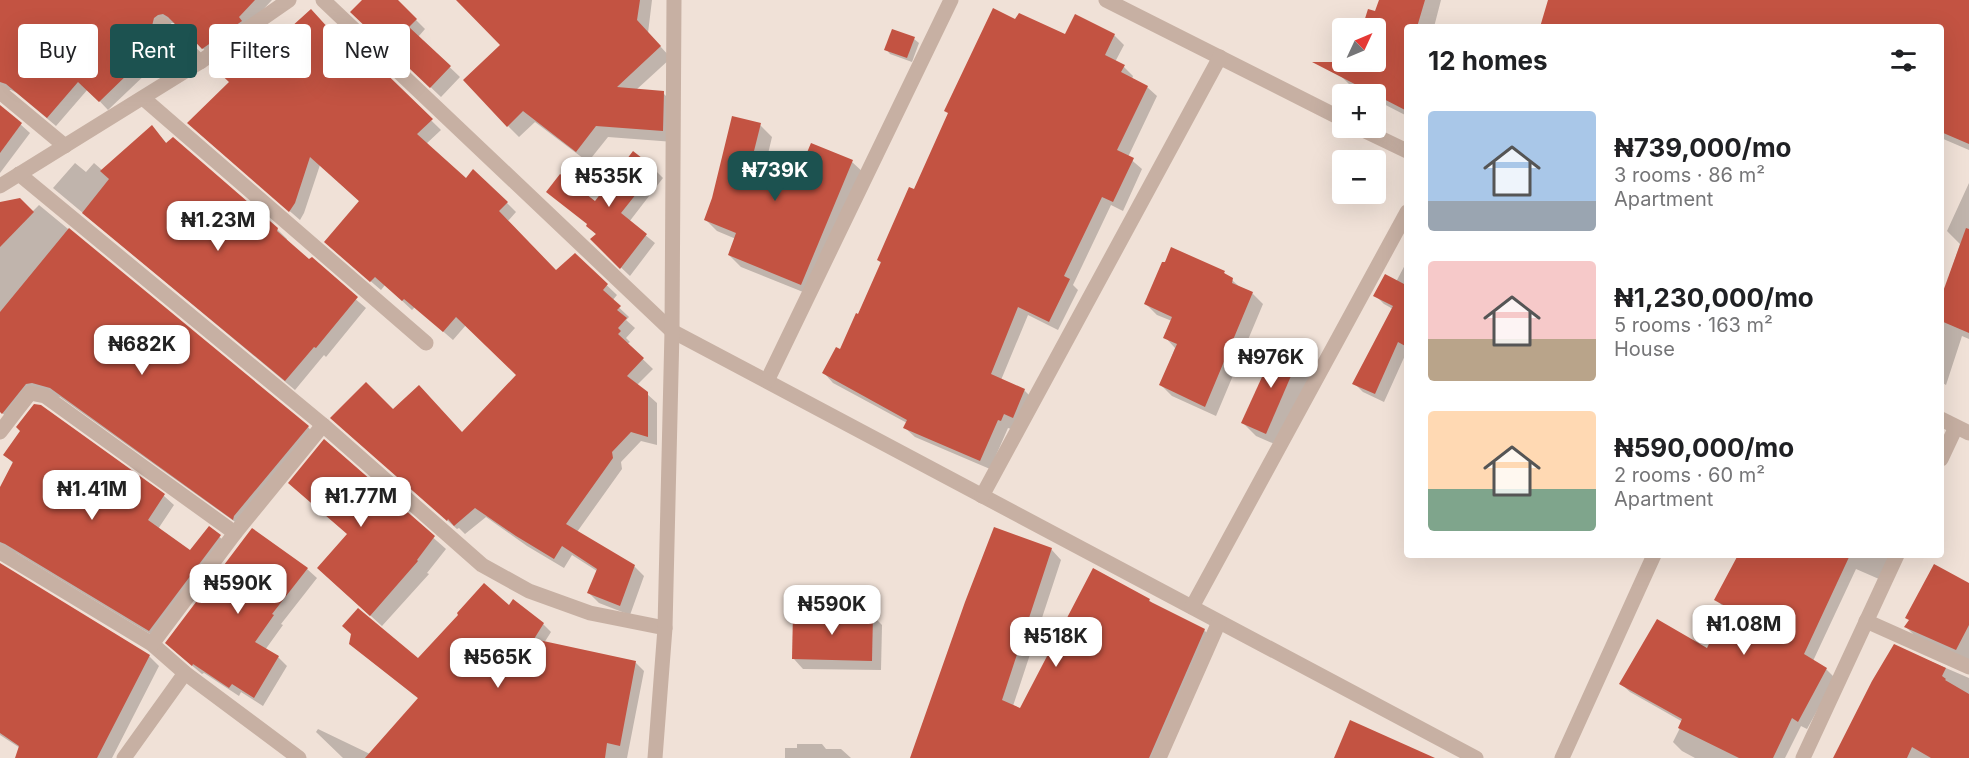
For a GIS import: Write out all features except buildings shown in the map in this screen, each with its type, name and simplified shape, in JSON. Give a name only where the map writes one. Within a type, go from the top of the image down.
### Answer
[{"type":"street","points":[[0,186],[200,62],[289,0]]},
{"type":"street","points":[[323,0],[672,331],[1476,758]]},
{"type":"street","points":[[655,758],[665,628],[672,331],[674,0]]},
{"type":"street","points":[[767,381],[951,0]]},
{"type":"street","points":[[1107,0],[1332,114]]},
{"type":"street","points":[[982,496],[1220,57]]},
{"type":"street","points":[[197,59],[200,62]]},
{"type":"street","points":[[0,92],[65,146]]},
{"type":"street","points":[[143,98],[426,343]]},
{"type":"street","points":[[1379,138],[1404,150]]},
{"type":"street","points":[[19,174],[323,425],[482,565],[528,591],[590,613],[665,628]]},
{"type":"street","points":[[1192,607],[1404,218]]},
{"type":"street","points":[[0,432],[30,393],[45,396],[234,533]]},
{"type":"street","points":[[1944,421],[1962,430],[1944,455]]},
{"type":"street","points":[[152,644],[234,533],[323,425]]},
{"type":"street","points":[[0,552],[152,644],[185,673],[298,758]]},
{"type":"street","points":[[1562,758],[1653,558]]},
{"type":"street","points":[[1803,758],[1895,558]]},
{"type":"street","points":[[1866,621],[1969,667]]},
{"type":"street","points":[[1160,758],[1219,622]]},
{"type":"street","points":[[124,758],[185,673]]}]
